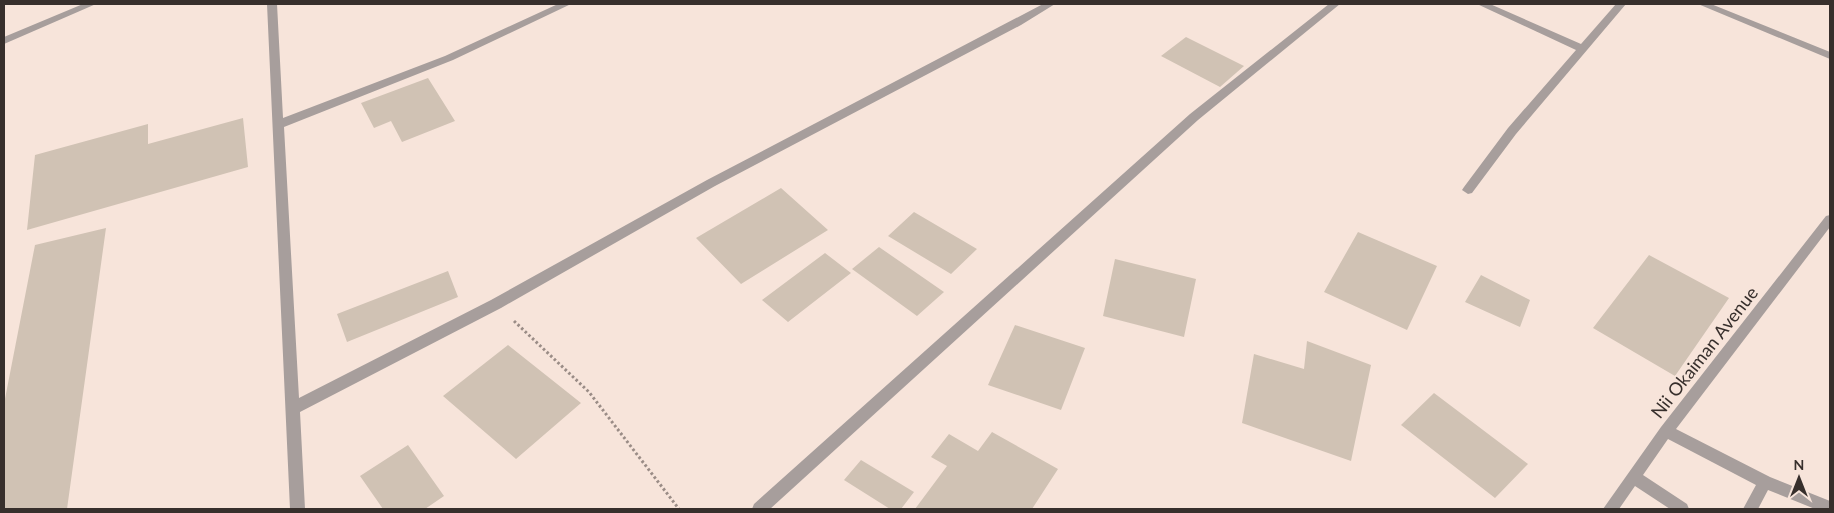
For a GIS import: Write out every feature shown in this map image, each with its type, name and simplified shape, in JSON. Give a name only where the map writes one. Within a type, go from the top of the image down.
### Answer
[{"type":"street","points":[[4,41],[91,4]]},
{"type":"street","points":[[272,4],[298,509]]},
{"type":"street","points":[[277,125],[450,58],[566,4]]},
{"type":"street","points":[[292,409],[496,304],[711,183],[1050,4]]},
{"type":"street","points":[[759,509],[1194,117],[1335,4]]},
{"type":"street","points":[[1482,4],[1582,48]]},
{"type":"street","points":[[1468,190],[1512,131],[1621,4]]},
{"type":"street","points":[[1703,4],[1830,56]]},
{"type":"street","name":"Nii Okaiman Avenue","points":[[1610,509],[1666,431],[1830,219]]},
{"type":"street","points":[[1666,431],[1765,482],[1830,508]]},
{"type":"street","points":[[1633,476],[1682,509]]},
{"type":"street","points":[[1750,509],[1765,482]]},
{"type":"path","points":[[496,304],[589,392],[679,509]]},
{"type":"building","points":[[1186,37],[1244,66],[1220,87],[1161,56]]},
{"type":"building","points":[[428,78],[455,121],[402,142],[391,121],[374,128],[361,103]]},
{"type":"building","points":[[243,118],[248,167],[27,230],[35,155],[148,124],[148,144]]},
{"type":"building","points":[[781,188],[828,230],[741,284],[696,238]]},
{"type":"building","points":[[914,212],[977,249],[951,274],[888,236]]},
{"type":"building","points":[[106,228],[67,509],[4,509],[4,404],[35,245]]},
{"type":"building","points":[[1358,232],[1437,266],[1407,330],[1324,292]]},
{"type":"building","points":[[879,247],[944,292],[917,316],[852,269]]},
{"type":"building","points":[[825,253],[851,273],[788,322],[762,300]]},
{"type":"building","points":[[1649,255],[1729,298],[1675,376],[1593,328]]},
{"type":"building","points":[[1115,259],[1196,279],[1184,337],[1103,316]]},
{"type":"building","points":[[448,271],[458,297],[347,342],[337,314]]},
{"type":"building","points":[[1481,275],[1530,300],[1520,327],[1465,302]]},
{"type":"building","points":[[1015,325],[1085,348],[1061,410],[988,385]]},
{"type":"building","points":[[1307,341],[1371,365],[1351,461],[1242,423],[1254,354],[1304,369]]},
{"type":"building","points":[[508,345],[581,403],[516,459],[443,396]]},
{"type":"building","points":[[1434,393],[1528,464],[1495,498],[1401,425]]},
{"type":"building","points":[[992,432],[1058,469],[1032,509],[915,509],[947,466],[931,457],[949,434],[978,451]]},
{"type":"building","points":[[408,445],[444,496],[425,509],[383,509],[360,476]]},
{"type":"building","points":[[861,460],[914,492],[901,509],[890,509],[844,480]]}]
